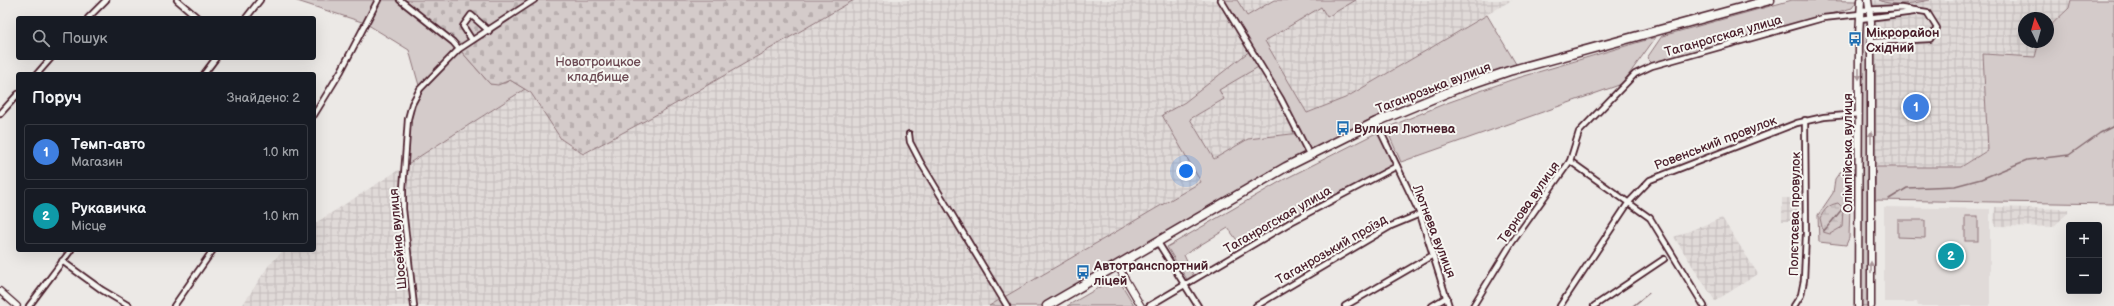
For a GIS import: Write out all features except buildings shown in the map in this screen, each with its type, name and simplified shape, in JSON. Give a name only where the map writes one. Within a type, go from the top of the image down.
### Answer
[{"type":"highway","name":"Таганрозька вулиця","points":[[1047,306],[1309,154],[1376,122],[1456,89],[1509,71],[1770,0]]},
{"type":"main road","name":"Олімпійська вулиця","points":[[1868,0],[1871,42],[1871,306]]},
{"type":"main road","name":"Олімпійська вулиця","points":[[1858,306],[1861,8]]},
{"type":"main road","name":"Таганрогская улица","points":[[1861,8],[1870,13]]},
{"type":"main road","name":"Ровенський провулок","points":[[1859,114],[1871,114]]},
{"type":"street","points":[[90,16],[106,0]]},
{"type":"street","points":[[177,0],[196,16]]},
{"type":"street","points":[[248,16],[260,0]]},
{"type":"street","points":[[316,112],[341,71],[378,0]]},
{"type":"street","points":[[400,0],[453,42],[459,49]]},
{"type":"street","name":"Шосейна вулиця","points":[[414,306],[403,209],[404,167],[408,119],[412,104],[420,89],[459,49],[489,31],[534,0]]},
{"type":"street","points":[[1221,0],[1281,99],[1309,154]]},
{"type":"street","name":"Таганрогская улица","points":[[1652,66],[1861,8]]},
{"type":"street","points":[[1870,13],[1901,8],[1916,12]]},
{"type":"street","points":[[1870,13],[1927,12],[1937,28],[1930,39],[1871,42]]},
{"type":"street","points":[[472,40],[463,26],[471,15],[489,31]]},
{"type":"street","points":[[39,72],[50,60]]},
{"type":"street","points":[[206,72],[214,60]]},
{"type":"street","name":"Тернова вулиця","points":[[1473,306],[1511,244],[1570,161],[1579,132],[1588,120],[1635,74],[1652,66]]},
{"type":"street","points":[[0,114],[16,96]]},
{"type":"street","name":"Ровенський провулок","points":[[1560,306],[1641,187],[1655,177],[1805,120],[1859,114]]},
{"type":"street","name":"Полєтаєва провулок","points":[[1794,306],[1801,295],[1804,280],[1806,234],[1805,120]]},
{"type":"street","name":"Лютнева вулиця","points":[[1376,122],[1420,214],[1449,306]]},
{"type":"street","points":[[909,134],[910,142],[921,163],[1007,306]]},
{"type":"street","points":[[1570,161],[1630,202],[1650,218],[1704,306]]},
{"type":"street","name":"Таганрогская улица","points":[[1149,306],[1292,222],[1397,166]]},
{"type":"street","name":"Таганрозький проїзд","points":[[1256,306],[1391,226],[1420,214]]},
{"type":"street","points":[[1157,241],[1198,306]]},
{"type":"street","points":[[29,306],[70,252]]},
{"type":"street","points":[[174,306],[212,252]]},
{"type":"street","points":[[1345,306],[1433,255]]},
{"type":"street","points":[[1594,306],[1664,259]]},
{"type":"street","points":[[62,262],[102,290],[129,306]]},
{"type":"street","points":[[1117,265],[1140,306]]},
{"type":"street","points":[[0,291],[17,306]]},
{"type":"street","points":[[1432,306],[1447,297]]},
{"type":"shaded area","points":[[854,0],[1221,0],[1251,50],[1185,102],[1162,115],[1201,182],[989,306],[242,306],[269,265],[282,252],[316,252],[316,223],[525,89],[531,93],[543,109],[561,139],[583,154],[663,111]]},
{"type":"shaded area","points":[[1237,0],[1274,0],[1247,16]]},
{"type":"shaded area","points":[[1356,0],[1512,0],[1345,98],[1307,113],[1265,41],[1321,6],[1327,17]]},
{"type":"shaded area","points":[[1870,0],[2071,0],[2069,8],[2054,22],[2054,12],[2018,12],[2018,48],[2037,48],[2035,57],[1983,54],[1988,150],[1961,167],[1875,167],[1875,18]]},
{"type":"shaded area","points":[[1260,65],[1300,133],[1248,139],[1214,159],[1190,119],[1224,99],[1219,90]]},
{"type":"shaded area","points":[[1782,198],[1799,198],[1799,221],[1782,221]]},
{"type":"shaded area","points":[[1884,207],[1990,209],[1990,306],[1918,306],[1917,302],[1884,302]]},
{"type":"shaded area","points":[[1995,207],[2068,209],[2068,213],[2053,227],[1994,226]]},
{"type":"shaded area","points":[[1722,218],[1758,274],[1715,301],[1674,237]]},
{"type":"green space","points":[[294,0],[400,0],[453,42],[490,84],[505,83],[510,80],[525,89],[403,167],[408,119],[420,89],[409,50],[365,23]]},
{"type":"green space","name":"Новотроицкое кладбище","points":[[400,0],[854,0],[663,111],[583,154],[561,139],[531,93],[510,80],[498,85],[490,84],[453,42]]},
{"type":"green space","points":[[1221,0],[1237,0],[1247,16],[1274,0],[1356,0],[1327,17],[1321,7],[1265,41],[1307,113],[1345,98],[1487,15],[1516,64],[1439,91],[1377,116],[1276,168],[1041,306],[989,306],[1201,182],[1162,115],[1185,102],[1251,50]],"holes":[[[1260,66],[1300,133],[1248,139],[1214,159],[1190,119],[1224,99],[1219,90]]]},
{"type":"green space","points":[[1792,0],[1857,1],[1852,8],[1652,63],[1647,58],[1662,36]]},
{"type":"green space","points":[[1879,0],[1930,0],[1897,4]]},
{"type":"green space","points":[[2071,0],[2114,0],[2114,204],[1875,200],[1875,167],[1961,167],[1988,150],[1983,54],[2035,57],[2037,48],[2054,48],[2054,22],[2069,8]]},
{"type":"green space","points":[[1870,18],[1871,306],[1858,306],[1858,201],[1854,201],[1850,205],[1849,238],[1846,245],[1819,242],[1818,215],[1833,193],[1835,179],[1840,172],[1858,168],[1860,19]]},
{"type":"green space","points":[[1656,37],[1622,84],[1401,162],[1386,128],[1444,104],[1511,80]]},
{"type":"green space","points":[[1380,131],[1395,165],[1358,184],[1249,246],[1242,247],[1228,228],[1184,255],[1194,277],[1188,281],[1167,247],[1283,180]]},
{"type":"green space","points":[[1838,203],[1843,208],[1842,227],[1830,234],[1823,232],[1820,218],[1827,208]]},
{"type":"green space","points":[[1965,216],[1978,216],[1978,241],[1965,241]]},
{"type":"green space","points":[[1898,220],[1925,220],[1925,238],[1898,237]]},
{"type":"green space","points":[[1117,277],[1134,305],[1067,306]]},
{"type":"waterway","points":[[1889,199],[1907,188],[1955,186],[1981,179],[2027,160],[2069,155],[2100,133],[2114,126]]},
{"type":"waterway","points":[[1823,232],[1843,208],[1847,198]]},
{"type":"waterway","points":[[1633,306],[1649,293]]},
{"type":"place","name":"Мікрорайон Східний","points":[[1855,39]]},
{"type":"place","name":"Темп-авто","points":[[1916,107]]},
{"type":"place","name":"Вулиця Лютнева","points":[[1343,128]]},
{"type":"place","name":"Рукавичка","points":[[1951,256]]},
{"type":"place","name":"Автотранспортний ліцей","points":[[1083,272]]}]
